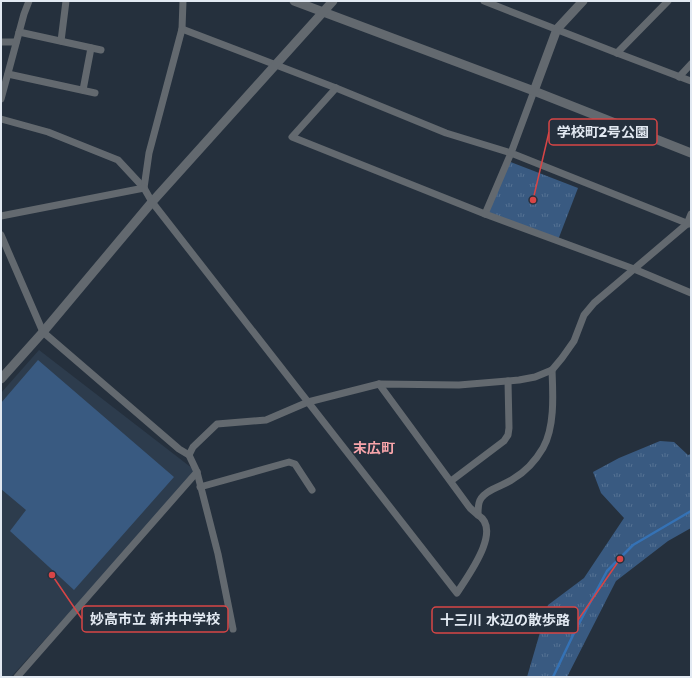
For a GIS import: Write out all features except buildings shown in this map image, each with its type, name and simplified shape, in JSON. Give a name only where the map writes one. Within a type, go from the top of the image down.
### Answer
[{"type":"street","points":[[1,100],[16,42],[29,1]]},
{"type":"street","points":[[61,41],[66,1]]},
{"type":"street","points":[[144,188],[148,153],[182,29],[183,1]]},
{"type":"street","points":[[294,1],[534,91],[691,153]]},
{"type":"street","points":[[1,380],[152,202],[333,1]]},
{"type":"street","points":[[484,1],[495,3],[617,54],[691,81]]},
{"type":"street","points":[[485,214],[511,153],[557,29],[583,1]]},
{"type":"street","points":[[617,54],[668,1]]},
{"type":"street","points":[[182,29],[336,88],[446,133],[511,153],[689,224]]},
{"type":"street","points":[[19,32],[101,50]]},
{"type":"street","points":[[1,42],[16,42]]},
{"type":"street","points":[[83,90],[92,48]]},
{"type":"street","points":[[679,77],[691,64]]},
{"type":"street","points":[[8,74],[95,93]]},
{"type":"street","points":[[336,88],[292,137],[485,214],[634,269],[691,293]]},
{"type":"street","points":[[1,119],[48,132],[118,160],[144,188],[152,202],[456,594],[483,550],[487,528],[483,518],[470,508],[378,384]]},
{"type":"street","points":[[1,216],[144,188]]},
{"type":"street","points":[[189,455],[193,447],[217,424],[266,420],[308,402],[378,384],[459,385],[535,377],[552,370],[574,341],[584,315],[589,309],[606,292],[689,224],[691,214]]},
{"type":"street","points":[[1,235],[43,332],[179,449],[189,455],[197,472],[218,554],[233,629]]},
{"type":"street","points":[[478,515],[479,501],[483,496],[497,486],[514,479],[531,464],[543,448],[548,435],[553,401],[552,370]]},
{"type":"street","points":[[450,481],[504,441],[508,435],[508,381]]},
{"type":"street","points":[[200,487],[289,462],[295,464],[312,490]]},
{"type":"street","points":[[17,677],[197,472]]},
{"type":"shaded area","points":[[39,350],[197,472],[11,677],[1,677],[1,393]]},
{"type":"green space","points":[[508,161],[578,188],[558,240],[488,212]]},
{"type":"green space","points":[[38,360],[174,477],[74,590],[10,531],[26,510],[1,489],[1,403]]},
{"type":"green space","points":[[660,441],[674,442],[688,455],[691,454],[691,528],[668,541],[616,581],[567,677],[527,677],[548,605],[584,578],[624,518],[601,493],[593,472],[619,458]]},
{"type":"waterway","points":[[553,677],[575,631],[607,571],[633,545],[691,511]]},
{"type":"place","name":"学校町2号公園","points":[[533,200]]},
{"type":"place","name":"十三川 水辺の散歩路","points":[[620,559]]},
{"type":"place","name":"妙高市立 新井中学校","points":[[52,575]]},
{"type":"district","name":"末広町","points":[[374,448]]}]
